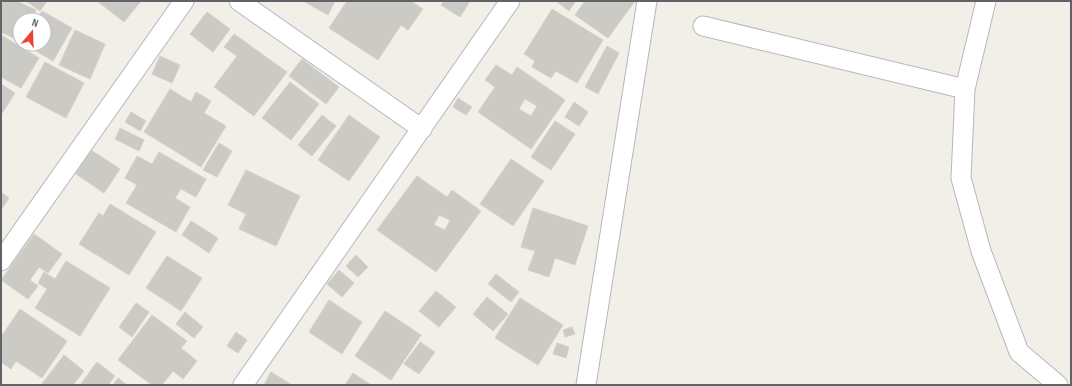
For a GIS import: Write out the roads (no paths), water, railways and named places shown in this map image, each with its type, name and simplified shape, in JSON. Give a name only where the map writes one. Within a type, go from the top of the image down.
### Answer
[{"type":"street","points":[[1,261],[184,1]]},
{"type":"street","points":[[239,1],[422,129]]},
{"type":"street","points":[[243,385],[510,1]]},
{"type":"street","points":[[586,385],[647,1]]},
{"type":"street","points":[[986,1],[965,89],[961,178],[981,251],[1019,352],[1058,385]]},
{"type":"street","points":[[703,26],[965,89]]}]
